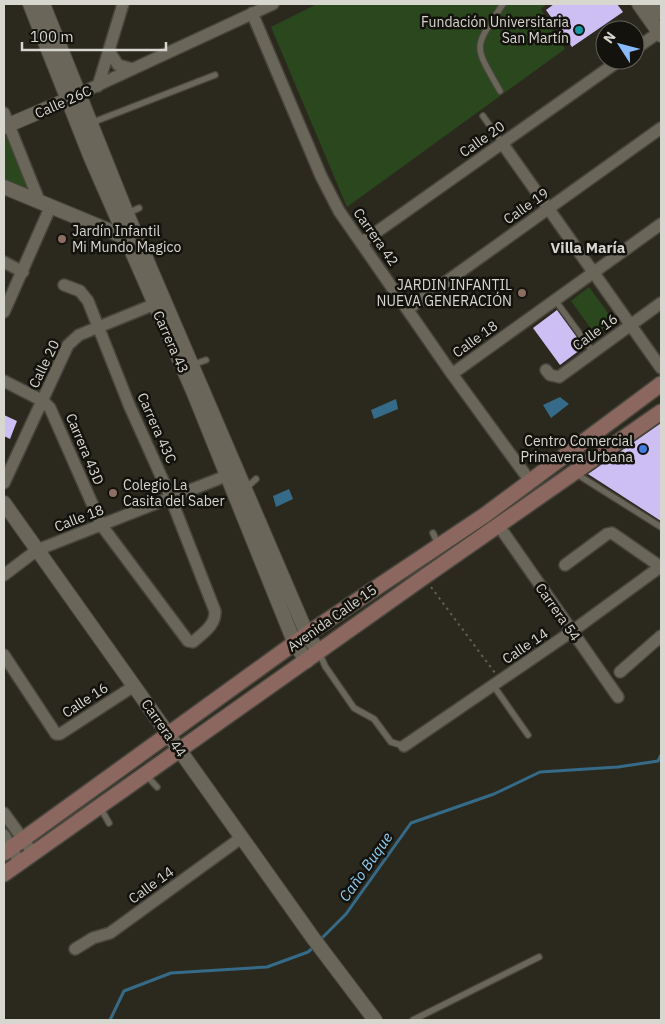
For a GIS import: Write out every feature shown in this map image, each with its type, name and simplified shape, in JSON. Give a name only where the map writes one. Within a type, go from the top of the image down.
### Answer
[{"type":"main road","name":"Avenida Calle 15","points":[[11,844],[169,736],[436,539],[530,481],[661,384]]},
{"type":"main road","name":"Avenida Calle 15","points":[[4,874],[307,661],[322,659],[424,577],[499,526],[573,471],[661,412]]},
{"type":"street","name":"Carrera 43","points":[[30,4],[68,100],[128,213],[127,238],[155,304],[194,364],[226,476],[295,644],[307,661]]},
{"type":"street","name":"Carrera 43","points":[[43,4],[81,93],[91,123],[128,213],[194,364],[245,489],[307,634],[322,659]]},
{"type":"street","name":"Calle 26C","points":[[6,122],[68,100],[98,86],[123,4]]},
{"type":"street","points":[[98,86],[273,4]]},
{"type":"street","points":[[639,4],[661,33],[645,43]]},
{"type":"street","points":[[655,4],[661,13]]},
{"type":"street","name":"Carrera 42","points":[[252,13],[321,176],[339,211],[452,374],[530,481]]},
{"type":"street","points":[[108,51],[118,65],[133,69]]},
{"type":"street","name":"Calle 20","points":[[361,243],[606,70]]},
{"type":"street","points":[[4,312],[23,272],[45,206],[6,122]]},
{"type":"street","name":"Calle 19","points":[[408,309],[661,128]]},
{"type":"street","points":[[502,143],[661,368]]},
{"type":"street","points":[[4,187],[45,206],[127,238]]},
{"type":"street","name":"Calle 18","points":[[452,374],[661,224]]},
{"type":"street","points":[[4,262],[23,272]]},
{"type":"street","name":"Carrera 43C","points":[[64,285],[83,294],[100,328],[130,407],[170,496],[215,611],[215,619],[212,624],[193,642]]},
{"type":"street","name":"Calle 16","points":[[546,370],[550,375],[559,377],[661,303]]},
{"type":"street","name":"Calle 20","points":[[4,483],[68,345],[79,335],[155,304]]},
{"type":"street","name":"Carrera 43D","points":[[4,381],[43,401],[55,416],[102,526],[188,640],[193,642]]},
{"type":"street","name":"Calle 18","points":[[4,574],[37,550],[102,526],[170,496],[226,476]]},
{"type":"street","name":"Carrera 44","points":[[4,503],[241,838],[375,1020]]},
{"type":"street","name":"Carrera 54","points":[[499,526],[618,697]]},
{"type":"street","points":[[565,565],[607,534],[617,534],[661,567]]},
{"type":"street","name":"Calle 14","points":[[404,746],[571,632],[661,567]]},
{"type":"street","points":[[620,672],[661,636]]},
{"type":"street","name":"Calle 16","points":[[4,656],[56,734],[60,734],[134,686]]},
{"type":"street","points":[[4,814],[11,844],[20,862]]},
{"type":"street","name":"Calle 14","points":[[75,948],[93,938],[110,932],[241,838]]},
{"type":"street","points":[[11,844],[33,853]]},
{"type":"lane","points":[[500,91],[482,59],[478,46],[480,39],[503,4]]},
{"type":"lane","points":[[91,123],[215,75]]},
{"type":"lane","points":[[483,116],[502,143]]},
{"type":"lane","points":[[555,300],[593,352]]},
{"type":"lane","points":[[573,471],[661,527]]},
{"type":"lane","points":[[245,489],[256,479]]},
{"type":"lane","name":"Carrera 43","points":[[322,659],[354,708],[374,719],[391,742],[404,746]]},
{"type":"lane","points":[[497,683],[528,735]]},
{"type":"lane","points":[[146,775],[157,787]]},
{"type":"lane","points":[[100,807],[109,823]]},
{"type":"lane","points":[[413,1020],[539,957]]},
{"type":"path","points":[[424,577],[497,683]]},
{"type":"green space","points":[[317,4],[547,4],[541,9],[565,49],[347,207],[271,27]]},
{"type":"green space","points":[[11,134],[33,193],[4,181],[4,137]]},
{"type":"green space","points":[[589,287],[616,324],[597,337],[571,301]]},
{"type":"water","points":[[560,397],[569,404],[551,418],[543,405]]},
{"type":"water","points":[[396,399],[398,409],[374,419],[371,410]]},
{"type":"water","points":[[289,489],[293,499],[276,507],[273,496]]},
{"type":"building","name":"Fundación Universitaria San Martín","points":[[554,4],[617,4],[623,12],[611,20],[595,20],[595,31],[572,47],[546,10]]},
{"type":"building","points":[[557,310],[584,347],[560,365],[533,328]]},
{"type":"building","points":[[4,415],[17,421],[10,439],[4,436]]},
{"type":"building","name":"Centro Comercial Primavera Urbana","points":[[661,423],[661,521],[588,474]]},
{"type":"waterway","name":"Caño Buque","points":[[319,941],[346,914],[411,823],[494,794],[540,772],[618,767],[658,761],[661,755]]},
{"type":"waterway","name":"Caño Buque","points":[[110,1020],[124,991],[171,973],[267,967],[308,952],[315,946]]},
{"type":"place","name":"Fundación Universitaria San Martín","points":[[579,30]]},
{"type":"place","name":"Jardín Infantil Mi Mundo Magico","points":[[62,239]]},
{"type":"place","name":"JARDIN INFANTIL NUEVA GENERACIÓN","points":[[522,293]]},
{"type":"place","name":"Centro Comercial Primavera Urbana","points":[[643,449]]},
{"type":"place","name":"Colegio La Casita del Saber","points":[[113,493]]},
{"type":"district","name":"Villa María","points":[[588,248]]}]
